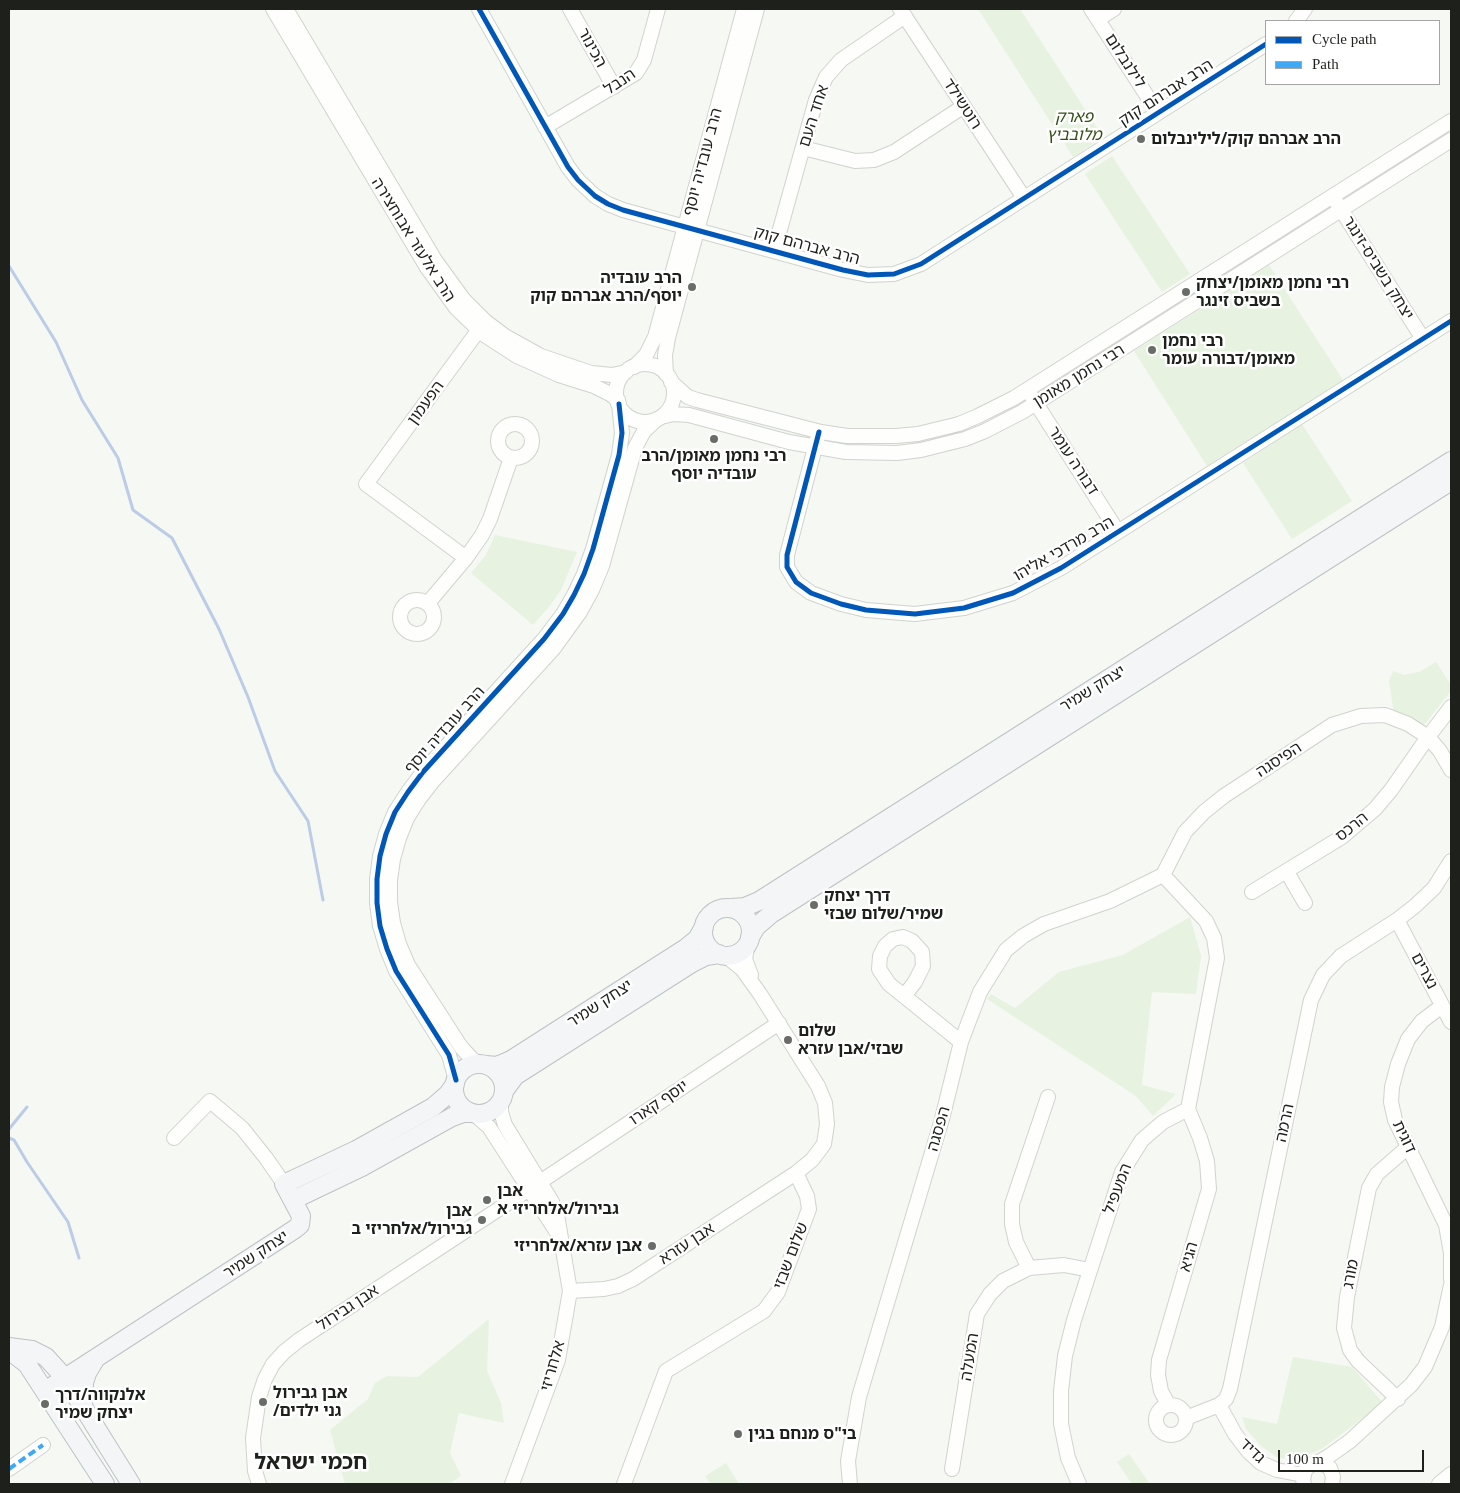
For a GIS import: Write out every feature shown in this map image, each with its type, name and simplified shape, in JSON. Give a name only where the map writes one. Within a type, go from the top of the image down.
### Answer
[{"type":"main road","name":"יצחק שמיר","points":[[732,908],[748,906],[759,902],[1451,461]]},
{"type":"main road","name":"יצחק שמיר","points":[[749,940],[756,927],[771,914],[1451,481]]},
{"type":"main road","points":[[725,908],[732,908],[739,911],[747,919],[751,929],[749,940],[737,953],[720,954],[707,944],[704,938],[704,927],[714,912],[725,908]]},
{"type":"main road","name":"יצחק שמיר","points":[[483,1065],[502,1065],[520,1055],[686,948],[697,939],[704,927]]},
{"type":"main road","name":"יצחק שמיר","points":[[502,1096],[515,1076],[699,959],[720,954]]},
{"type":"main road","points":[[284,1184],[344,1157],[433,1107],[448,1094],[465,1068],[483,1065],[495,1070],[500,1076],[503,1083],[502,1096],[489,1112],[463,1113],[455,1116],[362,1168],[293,1200]]},
{"type":"main road","points":[[455,1082],[456,1100],[461,1106],[472,1113]]},
{"type":"main road","name":"יצחק שמיר","points":[[45,1391],[296,1229],[300,1225],[301,1216],[284,1184]]},
{"type":"main road","points":[[9,1347],[32,1350],[46,1357],[65,1378],[131,1484]]},
{"type":"main road","points":[[9,1352],[27,1364],[105,1484]]},
{"type":"main road","points":[[83,1407],[84,1383],[96,1357]]},
{"type":"street","name":"הרב אלעזר אבוחצירה","points":[[273,9],[435,280],[456,308],[482,326],[517,356],[559,375],[594,386],[610,394],[618,402]]},
{"type":"street","name":"הרב אלעזר אבוחצירה","points":[[286,9],[439,267],[482,326],[522,347],[562,364],[600,375],[615,375],[630,369]]},
{"type":"street","name":"הרב אברהם קוק","points":[[479,9],[573,174],[595,196],[616,207],[860,274],[877,275],[894,274],[921,264],[1265,45]]},
{"type":"street","name":"הכינור","points":[[570,9],[614,87]]},
{"type":"street","name":"הנבל","points":[[545,127],[634,75],[641,67],[658,9]]},
{"type":"street","name":"הרב עובדיה יוסף","points":[[669,378],[664,359],[667,342],[691,228],[744,9]]},
{"type":"street","name":"הרב עובדיה יוסף","points":[[630,369],[646,355],[655,337],[691,228],[758,9]]},
{"type":"street","points":[[1095,14],[1114,9]]},
{"type":"street","points":[[1297,20],[1305,9]]},
{"type":"street","name":"רוטשילד","points":[[902,12],[1024,198]]},
{"type":"street","name":"אחד העם","points":[[774,251],[818,94],[829,72],[846,56],[902,12]]},
{"type":"street","name":"לילנבלום","points":[[1095,14],[1158,113]]},
{"type":"street","points":[[803,148],[855,161],[879,159],[894,152],[964,106]]},
{"type":"street","name":"רבי נחמן מאומן","points":[[669,378],[688,397],[819,432],[872,437],[896,436],[932,431],[978,416],[1027,390],[1451,120]]},
{"type":"street","name":"רבי נחמן מאומן","points":[[659,418],[673,414],[689,415],[815,448],[872,454],[921,450],[958,441],[1004,422],[1036,403],[1451,140]]},
{"type":"street","name":"יצחק בשביס-זינגר","points":[[1332,196],[1423,339]]},
{"type":"street","name":"הרב מרדכי אליהו","points":[[819,432],[788,550],[786,561],[792,577],[811,594],[866,610],[915,614],[964,608],[997,599],[1037,582],[1451,322]]},
{"type":"street","name":"הפעמון","points":[[466,558],[366,484],[482,326]]},
{"type":"street","points":[[641,365],[653,365],[669,378],[674,389],[672,401],[667,412],[659,418],[649,421],[637,420],[626,414],[618,402],[618,385],[630,369],[641,365]]},
{"type":"street","name":"דבורה עומר","points":[[1027,390],[1118,532]]},
{"type":"street","name":"הרב עובדיה יוסף","points":[[455,1082],[449,1055],[396,971],[387,948],[380,926],[377,903],[380,856],[395,812],[408,792],[423,772],[550,631],[574,595],[593,549],[619,455],[622,428],[618,402]]},
{"type":"street","name":"הרב עובדיה יוסף","points":[[483,1065],[472,1059],[461,1047],[416,978],[399,944],[390,902],[390,880],[397,845],[407,818],[423,793],[554,648],[580,612],[602,566],[635,448],[644,431],[659,418]]},
{"type":"street","points":[[428,603],[466,558],[480,538],[490,519],[511,458]]},
{"type":"street","name":"הרכס","points":[[1252,892],[1342,837],[1375,809],[1451,707]]},
{"type":"street","name":"הפיסגה","points":[[1163,875],[1185,832],[1204,812],[1224,796],[1332,725],[1361,716],[1385,716],[1408,724],[1428,737]]},
{"type":"street","points":[[1428,737],[1440,751],[1451,770]]},
{"type":"street","name":"הרמה","points":[[1219,1405],[1226,1399],[1230,1389],[1311,1000],[1323,976],[1341,956],[1397,920],[1434,888],[1451,861]]},
{"type":"street","points":[[1287,872],[1305,902]]},
{"type":"street","points":[[1163,875],[1206,921],[1214,938],[1217,958],[1188,1109]]},
{"type":"street","name":"הפסגה","points":[[850,1484],[848,1461],[859,1397],[942,1119],[961,1042],[980,992],[1006,950],[1023,936],[1044,924],[1110,901],[1163,875]]},
{"type":"street","name":"נצרים","points":[[1397,920],[1451,1022]]},
{"type":"street","points":[[749,940],[745,959],[760,994]]},
{"type":"street","points":[[720,954],[731,960],[742,970],[760,994],[818,1086],[825,1103],[827,1124],[824,1144],[812,1160],[796,1173]]},
{"type":"street","points":[[904,996],[961,1042]]},
{"type":"street","name":"דוגית","points":[[1442,1006],[1422,1021],[1408,1039],[1398,1064],[1392,1087],[1391,1102],[1395,1120],[1446,1225],[1451,1253],[1451,1279]]},
{"type":"street","name":"יוסף קארו","points":[[535,1186],[779,1023]]},
{"type":"street","name":"אלחריזי","points":[[502,1096],[501,1112],[505,1125],[535,1186]]},
{"type":"street","points":[[1029,1268],[1016,1242],[1012,1224],[1012,1204],[1048,1097]]},
{"type":"street","points":[[174,1138],[210,1101],[242,1128],[284,1184]]},
{"type":"street","name":"המעפיל","points":[[1079,1484],[1068,1458],[1061,1424],[1061,1391],[1065,1356],[1074,1320],[1122,1172],[1142,1140],[1163,1122],[1188,1109]]},
{"type":"street","name":"הגיא","points":[[1168,1404],[1161,1391],[1158,1375],[1159,1360],[1209,1189],[1207,1161],[1188,1109]]},
{"type":"street","name":"אלחריזי","points":[[472,1113],[489,1127],[557,1215],[570,1291],[558,1360],[512,1484]]},
{"type":"street","name":"מורג","points":[[1398,1399],[1358,1361],[1350,1350],[1344,1328],[1347,1297],[1369,1188],[1377,1174],[1408,1147]]},
{"type":"street","name":"אבן עזרא","points":[[570,1291],[604,1289],[618,1286],[633,1279],[796,1173]]},
{"type":"street","name":"שלום שבזי","points":[[624,1484],[666,1371],[764,1311],[778,1292],[809,1210],[807,1196],[796,1173]]},
{"type":"street","name":"אבן גבירול","points":[[259,1484],[254,1471],[252,1438],[259,1397],[265,1379],[273,1364],[284,1352],[299,1340],[535,1186]]},
{"type":"street","name":"המעלה","points":[[952,1469],[977,1314],[990,1294],[1003,1281],[1029,1268],[1064,1265],[1090,1270]]},
{"type":"street","points":[[1304,1479],[1308,1466],[1329,1456],[1350,1440],[1412,1385],[1425,1367],[1442,1327],[1451,1285]]},
{"type":"street","points":[[1168,1404],[1180,1407],[1186,1418],[1186,1423],[1181,1431],[1172,1435],[1163,1433],[1157,1426],[1155,1417],[1160,1409],[1168,1404]]},
{"type":"street","points":[[1186,1418],[1219,1405]]},
{"type":"street","name":"גדיד","points":[[1219,1405],[1235,1434],[1248,1451],[1261,1463],[1304,1479]]},
{"type":"street","points":[[1333,1481],[1339,1454],[1350,1440]]},
{"type":"street","points":[[9,1469],[43,1446]]},
{"type":"street","points":[[1317,1463],[1326,1465],[1333,1481]]},
{"type":"street","points":[[1440,1484],[1451,1474]]},
{"type":"green space","name":"פארק מלובביץ","points":[[978,9],[1020,9],[1103,137],[1073,157]]},
{"type":"green space","points":[[1112,156],[1190,274],[1162,292],[1085,174]]},
{"type":"green space","points":[[1269,265],[1343,380],[1207,466],[1134,351]]},
{"type":"green space","points":[[1302,424],[1352,501],[1292,539],[1243,463]]},
{"type":"green space","points":[[495,535],[577,552],[561,590],[533,625],[471,573],[486,555]]},
{"type":"green space","points":[[1436,662],[1451,685],[1451,691],[1424,725],[1394,714],[1389,681],[1393,671],[1404,675],[1419,672]]},
{"type":"green space","points":[[1190,917],[1201,956],[1196,994],[1152,992],[1142,1085],[1176,1094],[1153,1116],[1136,1096],[987,999],[991,994],[1015,1008],[1059,972],[1123,955]]},
{"type":"green space","points":[[489,1319],[487,1371],[501,1403],[504,1423],[459,1413],[450,1453],[461,1476],[449,1484],[345,1484],[330,1430],[368,1399],[375,1383],[387,1376],[418,1377]]},
{"type":"green space","points":[[1293,1357],[1352,1367],[1383,1403],[1323,1448],[1300,1459],[1278,1458],[1261,1446],[1246,1429],[1242,1417],[1277,1424]]},
{"type":"green space","points":[[1129,1454],[1150,1484],[1132,1484],[1117,1462]]},
{"type":"green space","points":[[726,1463],[739,1484],[711,1484],[705,1476]]},
{"type":"waterway","points":[[9,266],[56,342],[82,400],[118,458],[133,510],[172,538],[219,629],[248,697],[275,771],[308,821],[323,900]]},
{"type":"waterway","points":[[9,1129],[27,1107]]},
{"type":"waterway","points":[[9,1138],[14,1140],[68,1222],[79,1258]]},
{"type":"marked path","points":[[9,1469],[43,1445]]},
{"type":"cycle path","points":[[479,9],[568,167],[578,180],[595,196],[623,210],[843,270],[868,275],[894,274],[921,264],[1265,45]]},
{"type":"cycle path","points":[[819,432],[787,555],[787,567],[796,582],[811,593],[841,604],[866,610],[915,614],[964,608],[1013,593],[1061,568],[1451,321]]},
{"type":"cycle path","points":[[456,1080],[449,1055],[396,971],[387,949],[380,926],[377,903],[377,879],[380,856],[395,812],[408,792],[423,772],[544,639],[563,614],[574,595],[593,549],[619,455],[622,433],[619,404]]},
{"type":"place","name":"הרב אברהם קוק/לילינבלום","points":[[1141,139]]},
{"type":"place","name":"הרב עובדיה יוסף/הרב אברהם קוק","points":[[692,287]]},
{"type":"place","name":"רבי נחמן מאומן/יצחק בשביס זינגר","points":[[1186,292]]},
{"type":"place","name":"רבי נחמן מאומן/דבורה עומר","points":[[1152,350]]},
{"type":"place","name":"רבי נחמן מאומן/הרב עובדיה יוסף","points":[[714,439]]},
{"type":"place","name":"דרך יצחק שמיר/שלום שבזי","points":[[814,905]]},
{"type":"place","name":"שלום שבזי/אבן עזרא","points":[[788,1040]]},
{"type":"place","name":"אבן גבירול/אלחריזי א","points":[[487,1200]]},
{"type":"place","name":"אבן גבירול/אלחריזי ב","points":[[482,1220]]},
{"type":"place","name":"אבן עזרא/אלחריזי","points":[[652,1246]]},
{"type":"place","name":"אבן גבירול /גני ילדים","points":[[263,1402]]},
{"type":"place","name":"אלנקווה/דרך יצחק שמיר","points":[[45,1404]]},
{"type":"place","name":"בי\"ס מנחם בגין","points":[[738,1434]]},
{"type":"district","name":"חכמי ישראל","points":[[311,1463]]}]
